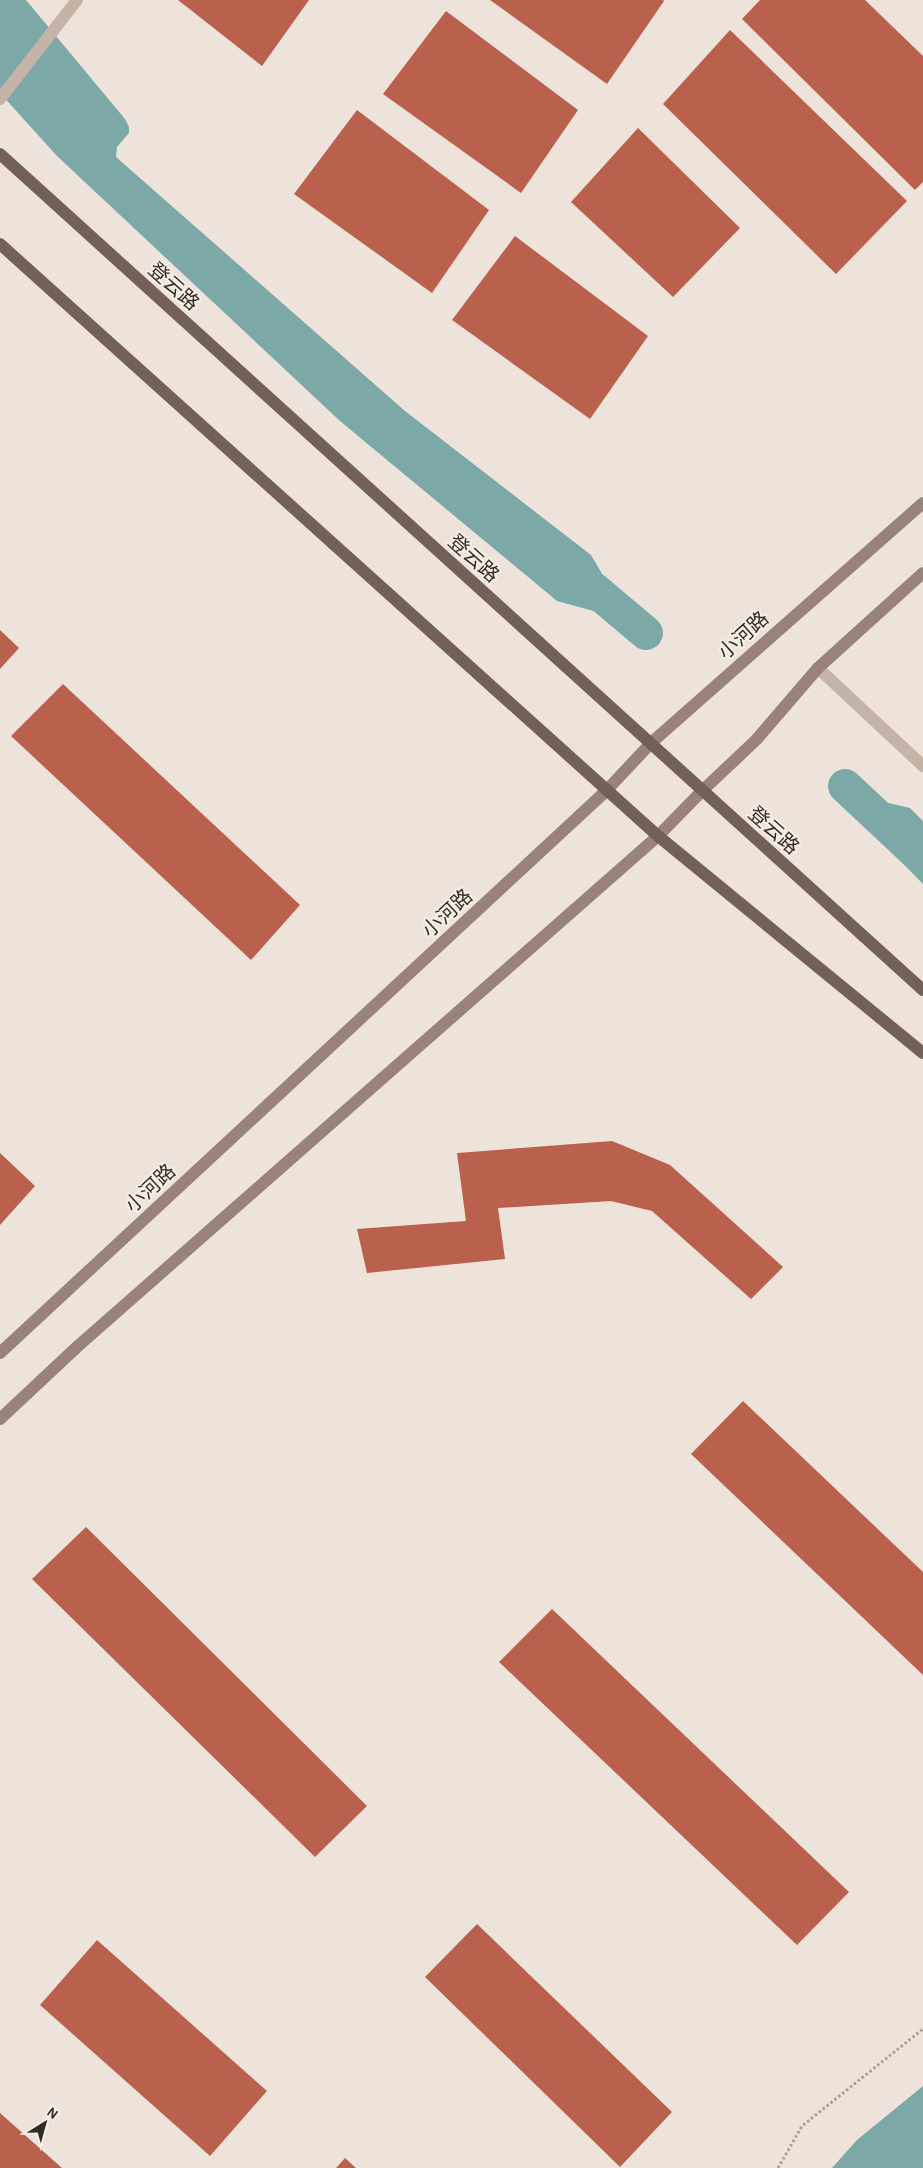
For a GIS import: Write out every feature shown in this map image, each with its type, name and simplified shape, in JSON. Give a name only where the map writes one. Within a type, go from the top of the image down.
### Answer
[{"type":"main road","name":"登云路","points":[[0,154],[923,990]]},
{"type":"main road","points":[[0,244],[606,791],[658,836],[923,1053]]},
{"type":"main road","name":"小河路","points":[[0,1353],[606,791],[652,743],[923,503]]},
{"type":"main road","points":[[0,1419],[78,1346],[658,836],[756,740],[818,668],[923,573]]},
{"type":"street","points":[[4,95],[77,0]]},
{"type":"street","points":[[818,668],[923,766]]},
{"type":"path","points":[[778,2168],[802,2126],[923,2030]]},
{"type":"water","points":[[0,0],[26,0],[125,119],[129,127],[129,133],[117,147],[116,157],[405,411],[591,555],[630,621],[557,601],[340,421],[57,156],[0,93]]},
{"type":"water","points":[[854,795],[910,808],[923,821],[923,884],[884,844]]},
{"type":"water","points":[[923,2086],[923,2168],[832,2168],[857,2140]]},
{"type":"building","points":[[178,0],[309,0],[262,66]]},
{"type":"building","points":[[490,0],[663,0],[664,1],[607,84]]},
{"type":"building","points":[[760,0],[865,0],[923,56],[923,182],[915,190],[742,19]]},
{"type":"building","points":[[446,11],[578,110],[521,193],[383,94]]},
{"type":"building","points":[[730,30],[907,201],[836,274],[663,104]]},
{"type":"building","points":[[357,110],[489,210],[432,293],[294,194]]},
{"type":"building","points":[[638,128],[740,228],[673,297],[571,202]]},
{"type":"building","points":[[515,236],[648,336],[590,419],[452,320]]},
{"type":"building","points":[[0,630],[19,648],[0,669]]},
{"type":"building","points":[[63,684],[300,905],[251,960],[11,736]]},
{"type":"building","points":[[612,1141],[670,1165],[783,1267],[751,1299],[652,1211],[611,1201],[498,1208],[505,1259],[367,1273],[357,1229],[466,1221],[457,1153]]},
{"type":"building","points":[[0,1153],[35,1186],[0,1225]]},
{"type":"building","points":[[743,1401],[923,1572],[923,1675],[691,1454]]},
{"type":"building","points":[[86,1527],[367,1806],[315,1857],[32,1579]]},
{"type":"building","points":[[552,1609],[849,1892],[797,1945],[499,1662]]},
{"type":"building","points":[[477,1924],[672,2112],[620,2167],[425,1977]]},
{"type":"building","points":[[97,1940],[267,2091],[210,2156],[40,2005]]},
{"type":"building","points":[[0,2113],[62,2168],[0,2168]]},
{"type":"building","points":[[345,2158],[356,2168],[336,2168]]},
{"type":"waterway","points":[[595,590],[646,633]]},
{"type":"waterway","points":[[845,786],[923,859]]}]
